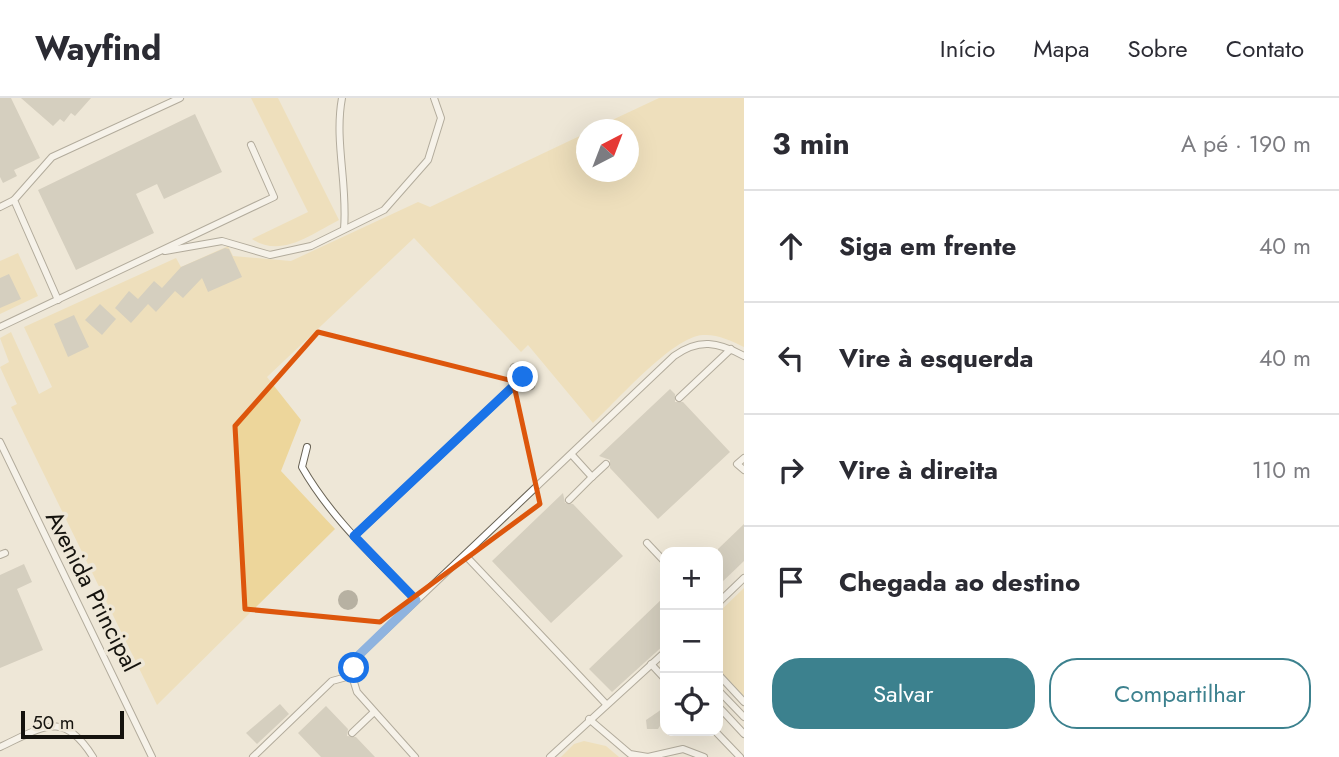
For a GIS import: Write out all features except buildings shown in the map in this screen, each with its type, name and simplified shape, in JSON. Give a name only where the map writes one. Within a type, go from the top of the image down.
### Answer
[{"type":"lane","points":[[0,206],[14,200],[52,157],[180,98]]},
{"type":"lane","points":[[342,98],[338,121],[344,174],[344,229]]},
{"type":"lane","points":[[165,251],[222,240],[270,255],[311,246],[384,210],[428,160],[441,118],[434,98]]},
{"type":"lane","points":[[0,327],[274,197],[251,145]]},
{"type":"lane","points":[[14,200],[58,300]]},
{"type":"lane","points":[[415,757],[357,692],[354,675],[359,655],[687,347],[703,342],[731,349],[744,356]]},
{"type":"lane","points":[[679,398],[731,349]]},
{"type":"lane","points":[[514,367],[531,386]]},
{"type":"lane","points":[[354,536],[523,377]]},
{"type":"lane","name":"Avenida Principal","points":[[0,442],[152,757]]},
{"type":"lane","points":[[307,447],[302,467],[354,536],[416,600]]},
{"type":"lane","points":[[572,455],[592,477]]},
{"type":"lane","points":[[744,457],[737,464],[744,470]]},
{"type":"lane","points":[[569,500],[606,464]]},
{"type":"lane","points":[[647,542],[660,556]]},
{"type":"lane","points":[[465,555],[606,704]]},
{"type":"lane","points":[[723,598],[744,578]]},
{"type":"lane","points":[[550,757],[660,656]]},
{"type":"lane","points":[[651,664],[660,674]]},
{"type":"lane","points":[[253,757],[332,681],[354,675]]},
{"type":"lane","points":[[723,679],[744,702]]},
{"type":"lane","points":[[723,695],[744,717]]},
{"type":"lane","points":[[723,711],[744,734]]},
{"type":"lane","points":[[352,733],[374,712]]},
{"type":"lane","points":[[589,719],[630,754],[648,757],[683,749],[704,757]]},
{"type":"lane","points":[[0,747],[54,724],[66,727],[80,736],[93,757]]},
{"type":"lane","points":[[720,736],[740,757]]},
{"type":"highlighted area","points":[[318,332],[513,381],[540,504],[380,622],[245,609],[235,426]]},
{"type":"shaded area","points":[[251,98],[278,98],[339,220],[297,242],[274,246],[252,239],[308,212]]},
{"type":"shaded area","points":[[659,98],[744,98],[744,347],[714,336],[690,338],[661,358],[593,423],[528,345],[521,352],[414,238],[267,377],[301,420],[281,471],[335,529],[157,705],[11,407],[17,404],[0,367],[9,362],[0,338],[11,332],[39,394],[52,387],[24,327],[176,258],[181,267],[228,246],[233,256],[291,261],[418,202],[430,207],[576,138],[576,182],[639,182],[639,119],[614,119]]},
{"type":"shaded area","points":[[18,253],[38,296],[0,314],[0,261]]},
{"type":"shaded area","points":[[744,588],[744,696],[723,674],[723,608]]},
{"type":"shaded area","points":[[584,741],[606,746],[619,757],[561,757],[574,744]]},
{"type":"route","points":[[354,668],[359,655],[416,600],[354,536],[523,377]]}]
